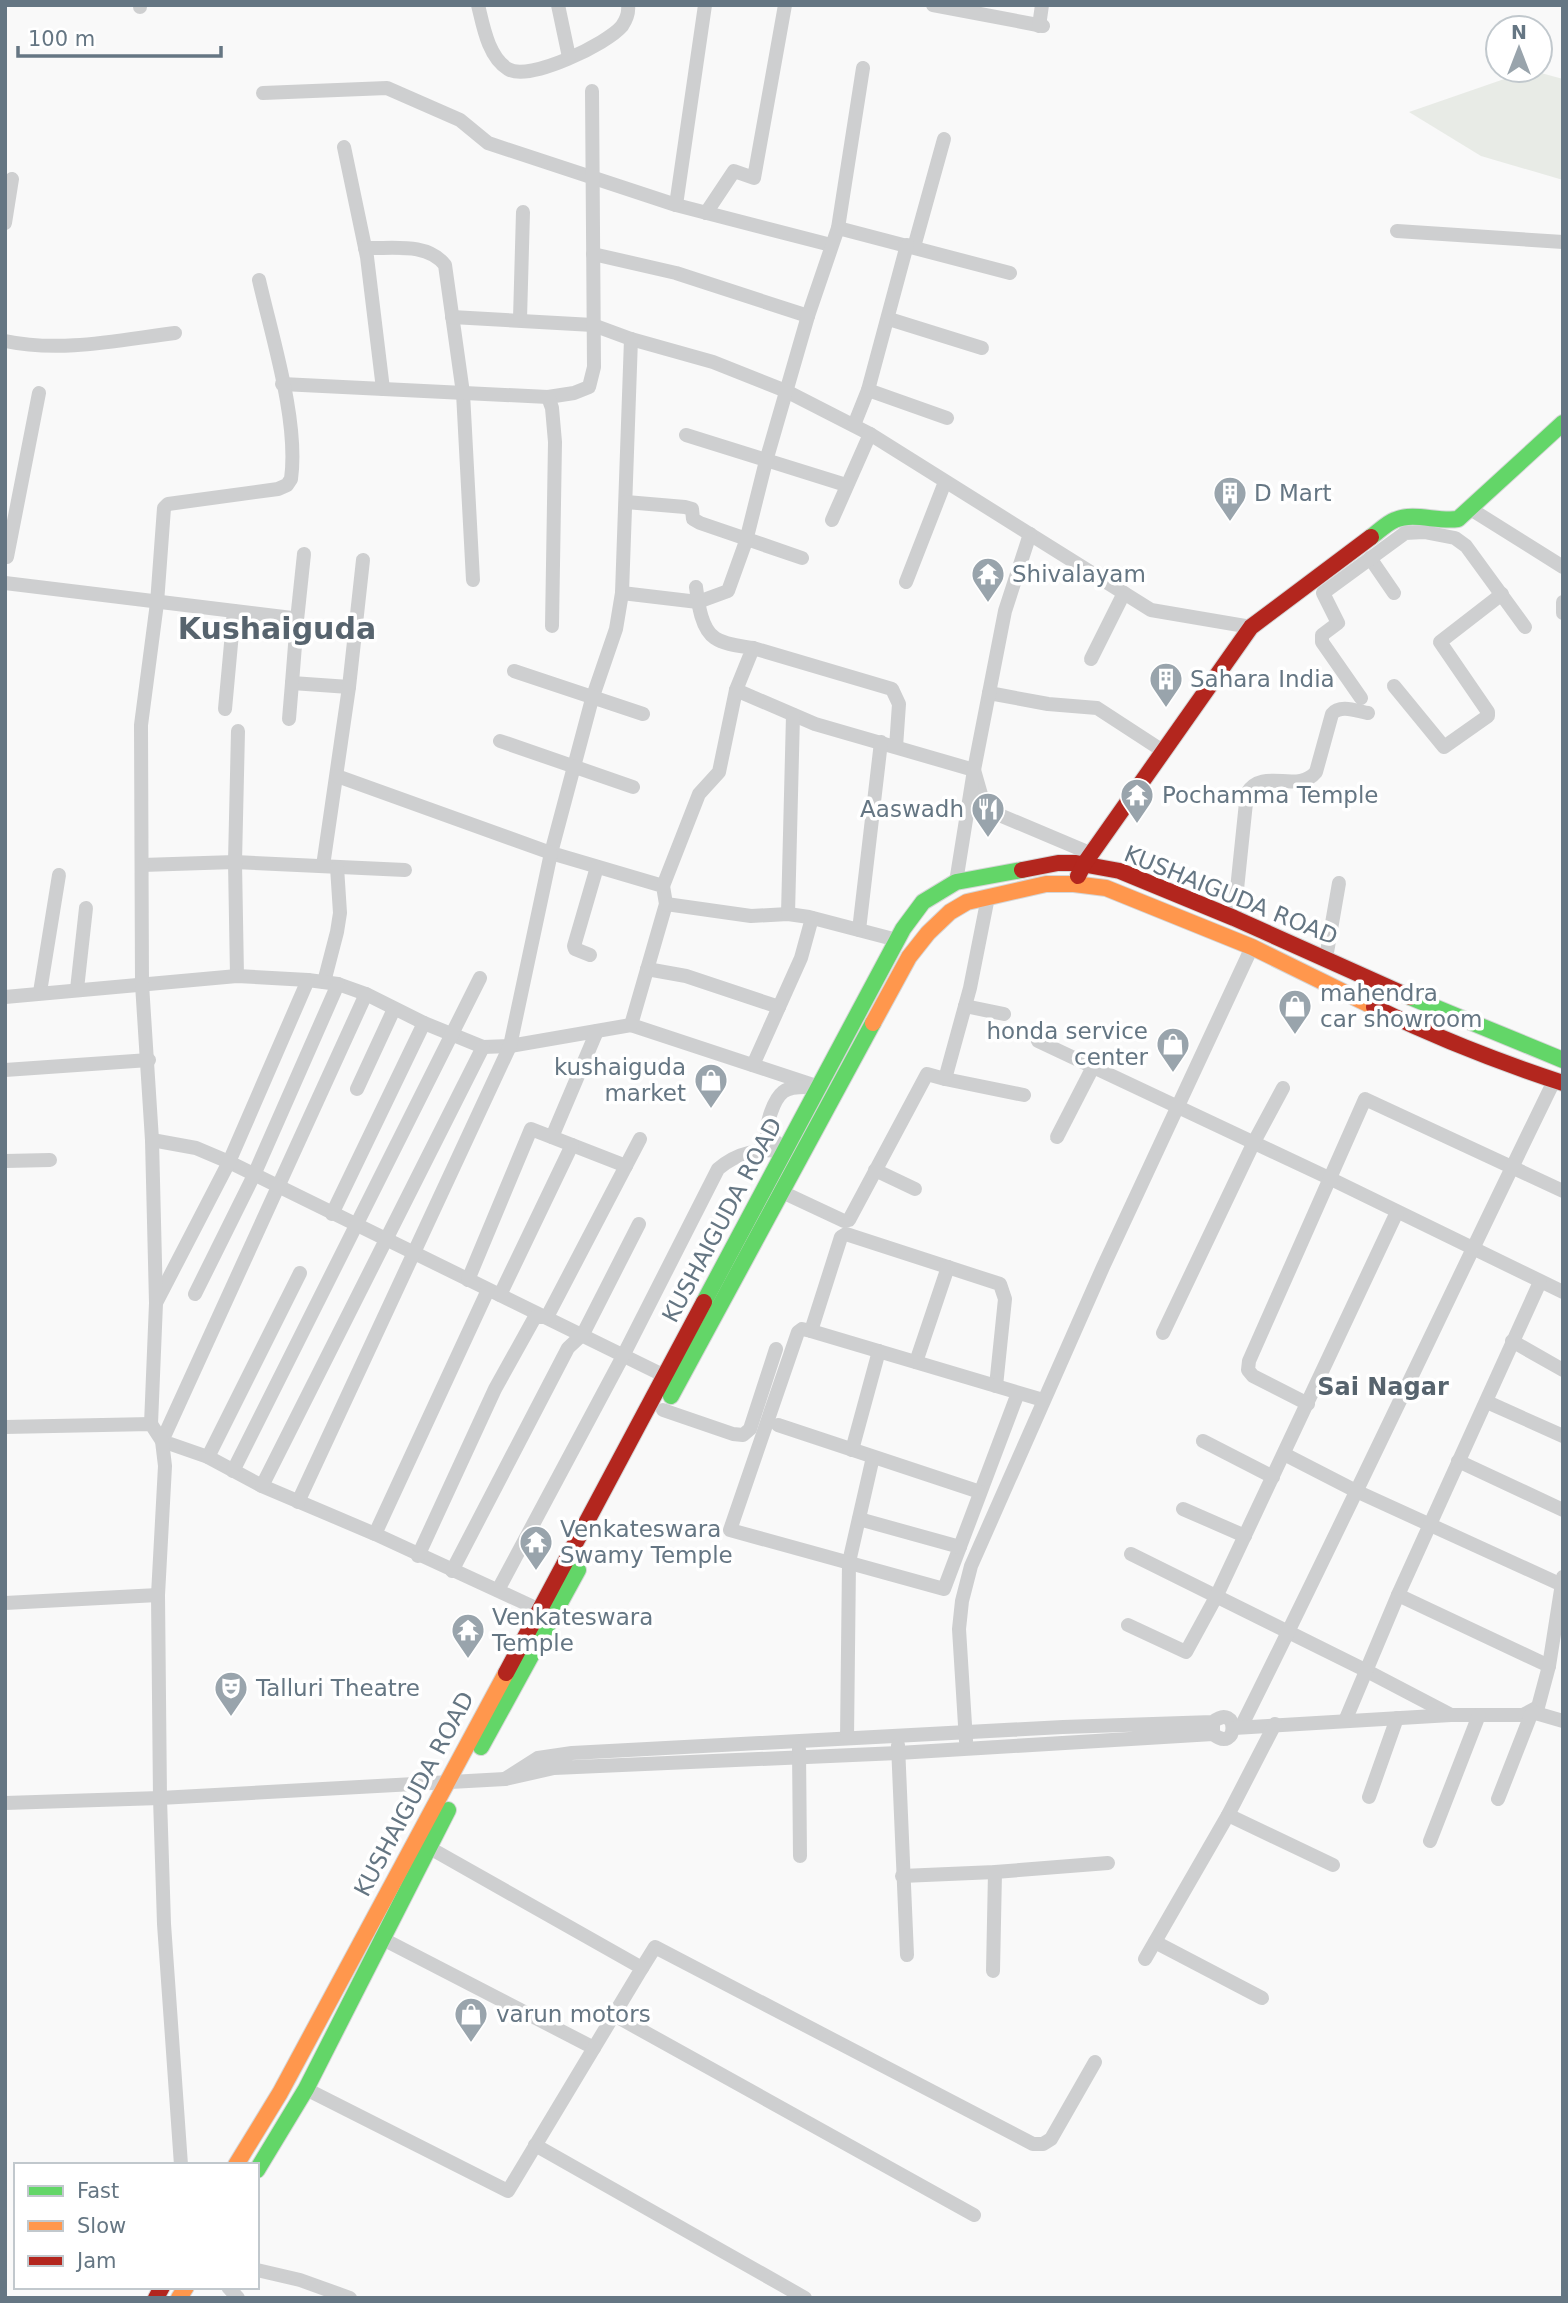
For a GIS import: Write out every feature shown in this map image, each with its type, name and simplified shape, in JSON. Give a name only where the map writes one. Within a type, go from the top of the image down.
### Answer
[{"type":"main road","points":[[1074,884],[1088,859],[1251,627],[1366,553],[1394,520],[1415,517],[1458,519],[1563,424]]},
{"type":"main road","name":"KUSHAIGUDA ROAD","points":[[237,2163],[280,2093],[663,1410],[672,1380],[785,1150],[897,940],[923,902],[956,882],[1088,859],[1234,918],[1446,1013],[1563,1060]]},
{"type":"main road","name":"KUSHAIGUDA ROAD","points":[[259,2167],[306,2089],[428,1847],[455,1783],[540,1610],[782,1192],[848,1067],[909,957],[926,932],[957,907],[988,897],[1046,884],[1106,888],[1252,947],[1406,1023],[1559,1082]]},
{"type":"street","points":[[478,5],[493,54],[508,70],[524,72],[543,68],[599,44],[622,25],[629,10],[628,5]]},
{"type":"street","points":[[558,5],[569,57]]},
{"type":"street","points":[[676,205],[705,5]]},
{"type":"street","points":[[706,213],[734,171],[754,178],[785,5]]},
{"type":"street","points":[[933,5],[961,8],[1041,26],[1042,5]]},
{"type":"street","points":[[622,593],[698,602],[728,591],[746,541],[808,316],[838,228],[863,68]]},
{"type":"street","points":[[263,93],[387,88],[460,120],[488,143],[676,205],[831,245]]},
{"type":"street","points":[[282,384],[548,397],[574,393],[589,387],[594,367],[592,91]]},
{"type":"street","points":[[853,425],[868,390],[944,139]]},
{"type":"street","points":[[344,147],[365,248],[383,389]]},
{"type":"street","points":[[5,223],[12,179]]},
{"type":"street","points":[[520,319],[523,212]]},
{"type":"street","points":[[838,228],[1010,273]]},
{"type":"street","points":[[1397,231],[1563,242]]},
{"type":"street","points":[[365,248],[424,250],[437,254],[445,265],[463,393],[473,580]]},
{"type":"street","points":[[593,254],[676,273],[808,316]]},
{"type":"street","points":[[181,2163],[164,1924],[160,1798],[158,1595],[165,1466],[162,1441],[151,1424],[156,1303],[149,1060],[142,984],[141,725],[157,603],[162,522],[166,505],[278,489],[291,479],[291,432],[259,280]]},
{"type":"street","points":[[453,317],[593,324],[631,339],[713,362],[786,391],[870,434],[1152,610],[1251,627]]},
{"type":"street","points":[[889,319],[982,348]]},
{"type":"street","points":[[5,341],[42,347],[69,346],[175,333]]},
{"type":"street","points":[[298,1502],[510,1046],[551,853],[592,699],[616,629],[622,593],[631,339]]},
{"type":"street","points":[[868,390],[947,418]]},
{"type":"street","points":[[6,561],[39,393]]},
{"type":"street","points":[[548,397],[552,408],[555,442],[552,626]]},
{"type":"street","points":[[832,520],[870,434]]},
{"type":"street","points":[[686,435],[846,485]]},
{"type":"street","points":[[906,582],[945,482]]},
{"type":"street","points":[[626,502],[692,509],[693,519],[700,523],[802,558]]},
{"type":"street","points":[[1469,508],[1563,567]]},
{"type":"street","points":[[1362,698],[1321,638],[1338,623],[1323,593],[1366,553],[1405,533],[1424,532],[1455,538],[1466,546],[1525,627]]},
{"type":"street","points":[[956,882],[974,770],[1005,611],[1030,534]]},
{"type":"street","points":[[1366,553],[1394,593]]},
{"type":"street","points":[[289,719],[304,554]]},
{"type":"street","points":[[195,1294],[254,1175],[331,983],[339,922],[330,866],[337,776],[363,560]]},
{"type":"street","points":[[5,583],[297,620]]},
{"type":"street","points":[[696,587],[707,628],[714,638],[892,689],[899,704],[888,744],[859,930]]},
{"type":"street","points":[[1091,659],[1124,593]]},
{"type":"street","points":[[1394,686],[1444,747],[1488,716],[1488,712],[1440,642],[1502,594]]},
{"type":"street","points":[[1563,602],[1563,613]]},
{"type":"street","points":[[225,709],[234,611]]},
{"type":"street","points":[[631,1025],[666,904],[663,886],[699,794],[719,772],[736,690],[753,648]]},
{"type":"street","points":[[514,671],[643,714]]},
{"type":"street","points":[[292,683],[349,687]]},
{"type":"street","points":[[736,690],[815,723],[974,770]]},
{"type":"street","points":[[989,693],[1048,704],[1097,708],[1163,751]]},
{"type":"street","points":[[1234,918],[1247,793],[1252,785],[1260,781],[1300,782],[1310,779],[1316,772],[1335,710],[1368,713]]},
{"type":"street","points":[[788,914],[793,715]]},
{"type":"street","points":[[237,976],[235,862],[238,731]]},
{"type":"street","points":[[500,741],[633,787]]},
{"type":"street","points":[[974,770],[982,798],[990,811],[1088,859]]},
{"type":"street","points":[[337,776],[551,853],[663,886]]},
{"type":"street","points":[[142,865],[235,862],[405,870]]},
{"type":"street","points":[[590,955],[575,949],[574,946],[597,867]]},
{"type":"street","points":[[40,992],[58,875]]},
{"type":"street","points":[[1326,958],[1339,883]]},
{"type":"street","points":[[945,1079],[965,1006],[988,897]]},
{"type":"street","points":[[666,904],[751,916],[788,914],[897,940]]},
{"type":"street","points":[[77,989],[86,908]]},
{"type":"street","points":[[753,1065],[801,958],[812,918]]},
{"type":"street","points":[[967,1749],[959,1629],[962,1601],[971,1566],[1176,1107],[1252,947]]},
{"type":"street","points":[[647,969],[686,976],[779,1007]]},
{"type":"street","points":[[5,997],[237,976],[307,980],[331,983],[366,994],[424,1023],[482,1047],[510,1046],[631,1025],[819,1087]]},
{"type":"street","points":[[233,1471],[480,978]]},
{"type":"street","points":[[156,1303],[229,1162],[307,980]]},
{"type":"street","points":[[162,1441],[366,994]]},
{"type":"street","points":[[965,1006],[1004,1014]]},
{"type":"street","points":[[357,1089],[394,1009]]},
{"type":"street","points":[[332,1214],[424,1023]]},
{"type":"street","points":[[552,1137],[597,1031]]},
{"type":"street","points":[[1038,1041],[1563,1292]]},
{"type":"street","points":[[262,1486],[482,1047]]},
{"type":"street","points":[[5,1070],[149,1060]]},
{"type":"street","points":[[1057,1137],[1093,1067]]},
{"type":"street","points":[[782,1192],[848,1222],[927,1074],[1024,1096]]},
{"type":"street","points":[[1237,1727],[1288,1632],[1472,1248],[1559,1082]]},
{"type":"street","points":[[785,1150],[767,1134],[766,1126],[771,1111],[783,1092],[796,1087],[819,1087]]},
{"type":"street","points":[[1163,1333],[1254,1142],[1283,1088]]},
{"type":"street","points":[[1308,1404],[1253,1376],[1248,1370],[1249,1361],[1365,1099],[1563,1191]]},
{"type":"street","points":[[468,1280],[531,1129],[626,1167]]},
{"type":"street","points":[[547,1317],[640,1139]]},
{"type":"street","points":[[152,1140],[196,1147],[229,1162],[672,1380]]},
{"type":"street","points":[[375,1534],[494,1292],[572,1145]]},
{"type":"street","points":[[498,1590],[623,1356],[718,1169],[746,1152],[785,1150]]},
{"type":"street","points":[[5,1161],[50,1160]]},
{"type":"street","points":[[875,1170],[915,1189]]},
{"type":"street","points":[[1128,1625],[1186,1652],[1216,1597],[1397,1212]]},
{"type":"street","points":[[452,1571],[568,1348],[583,1334],[639,1224]]},
{"type":"street","points":[[811,1331],[841,1237],[846,1234],[1000,1284],[1005,1299],[996,1386]]},
{"type":"street","points":[[916,1362],[948,1267]]},
{"type":"street","points":[[208,1457],[300,1273]]},
{"type":"street","points":[[1345,1721],[1398,1595],[1540,1282]]},
{"type":"street","points":[[418,1556],[495,1389],[535,1317],[547,1317]]},
{"type":"street","points":[[1018,1393],[944,1589],[730,1530],[798,1332],[802,1329],[1044,1400]]},
{"type":"street","points":[[1513,1341],[1563,1370]]},
{"type":"street","points":[[663,1410],[743,1435],[750,1429],[776,1349]]},
{"type":"street","points":[[852,1450],[879,1351]]},
{"type":"street","points":[[1487,1402],[1563,1436]]},
{"type":"street","points":[[5,1427],[151,1424]]},
{"type":"street","points":[[778,1425],[980,1492]]},
{"type":"street","points":[[162,1441],[208,1457],[262,1486],[375,1534],[540,1610]]},
{"type":"street","points":[[1203,1441],[1273,1477]]},
{"type":"street","points":[[1284,1454],[1356,1491],[1562,1585]]},
{"type":"street","points":[[848,1738],[849,1562],[873,1457]]},
{"type":"street","points":[[1458,1461],[1563,1510]]},
{"type":"street","points":[[1184,1509],[1245,1536]]},
{"type":"street","points":[[859,1519],[960,1546]]},
{"type":"street","points":[[1131,1554],[1451,1715]]},
{"type":"street","points":[[5,1803],[455,1783],[505,1779],[554,1768],[967,1749],[1213,1728],[1218,1718],[1225,1717],[1237,1727],[1451,1715],[1523,1715],[1538,1707],[1549,1666],[1563,1577]]},
{"type":"street","points":[[5,1603],[158,1595]]},
{"type":"street","points":[[1398,1595],[1549,1666]]},
{"type":"street","points":[[1532,1712],[1563,1721]]},
{"type":"street","points":[[1498,1799],[1532,1712]]},
{"type":"street","points":[[1430,1841],[1479,1715]]},
{"type":"street","points":[[1369,1797],[1397,1718]]},
{"type":"street","points":[[1145,1959],[1228,1815],[1275,1724]]},
{"type":"street","points":[[505,1779],[538,1758],[572,1753],[1063,1727],[1184,1730]]},
{"type":"street","points":[[897,1736],[907,1955]]},
{"type":"street","points":[[799,1741],[800,1856]]},
{"type":"street","points":[[1228,1815],[1333,1865]]},
{"type":"street","points":[[428,1847],[642,1968]]},
{"type":"street","points":[[902,1876],[1108,1863]]},
{"type":"street","points":[[993,1971],[995,1872]]},
{"type":"street","points":[[381,1938],[594,2048]]},
{"type":"street","points":[[1155,1942],[1262,1998]]},
{"type":"street","points":[[306,2089],[508,2191],[655,1947],[1033,2144],[1043,2144],[1051,2139],[1095,2062]]},
{"type":"street","points":[[614,2015],[974,2215]]},
{"type":"street","points":[[535,2146],[805,2298]]},
{"type":"street","points":[[259,2270],[300,2280],[350,2298]]},
{"type":"shaded area","points":[[1554,77],[1563,79],[1563,180],[1481,156],[1409,112],[1490,84],[1554,84]]},
{"type":"traffic: fast","points":[[1371,537],[1389,523],[1402,518],[1458,519],[1563,423]]},
{"type":"traffic: fast","points":[[704,1302],[903,929],[923,902],[956,882],[1022,870]]},
{"type":"traffic: fast","points":[[1410,997],[1563,1060]]},
{"type":"traffic: fast","points":[[671,1396],[873,1023]]},
{"type":"traffic: fast","points":[[481,1747],[578,1570]]},
{"type":"traffic: fast","points":[[259,2167],[306,2089],[448,1810]]},
{"type":"traffic: slow","points":[[873,1023],[909,957],[928,933],[950,912],[967,902],[1046,884],[1106,888],[1252,947],[1374,1007]]},
{"type":"traffic: slow","points":[[237,2163],[280,2093],[506,1673]]},
{"type":"traffic: slow","points":[[179,2298],[185,2289]]},
{"type":"traffic: jam","points":[[1078,876],[1251,627],[1371,537]]},
{"type":"traffic: jam","points":[[1022,870],[1058,863],[1076,863],[1120,871],[1234,918],[1410,997]]},
{"type":"traffic: jam","points":[[1374,1007],[1467,1048],[1563,1083]]},
{"type":"traffic: jam","points":[[506,1673],[704,1302]]},
{"type":"traffic: jam","points":[[156,2298],[161,2289]]},
{"type":"place","name":"D Mart","points":[[1230,523]]},
{"type":"place","name":"Shivalayam","points":[[988,604]]},
{"type":"place","name":"Sahara India","points":[[1166,709]]},
{"type":"place","name":"Pochamma Temple","points":[[1137,825]]},
{"type":"place","name":"Aaswadh","points":[[988,839]]},
{"type":"place","name":"mahendra car showroom","points":[[1295,1036]]},
{"type":"place","name":"honda service center","points":[[1173,1074]]},
{"type":"place","name":"kushaiguda market","points":[[711,1110]]},
{"type":"place","name":"Venkateswara Swamy Temple","points":[[536,1572]]},
{"type":"place","name":"Venkateswara Temple","points":[[468,1660]]},
{"type":"place","name":"Talluri Theatre","points":[[231,1718]]},
{"type":"place","name":"varun motors","points":[[471,2044]]},
{"type":"district","name":"Kushaiguda","points":[[277,629]]},
{"type":"district","name":"Sai Nagar","points":[[1383,1387]]}]
